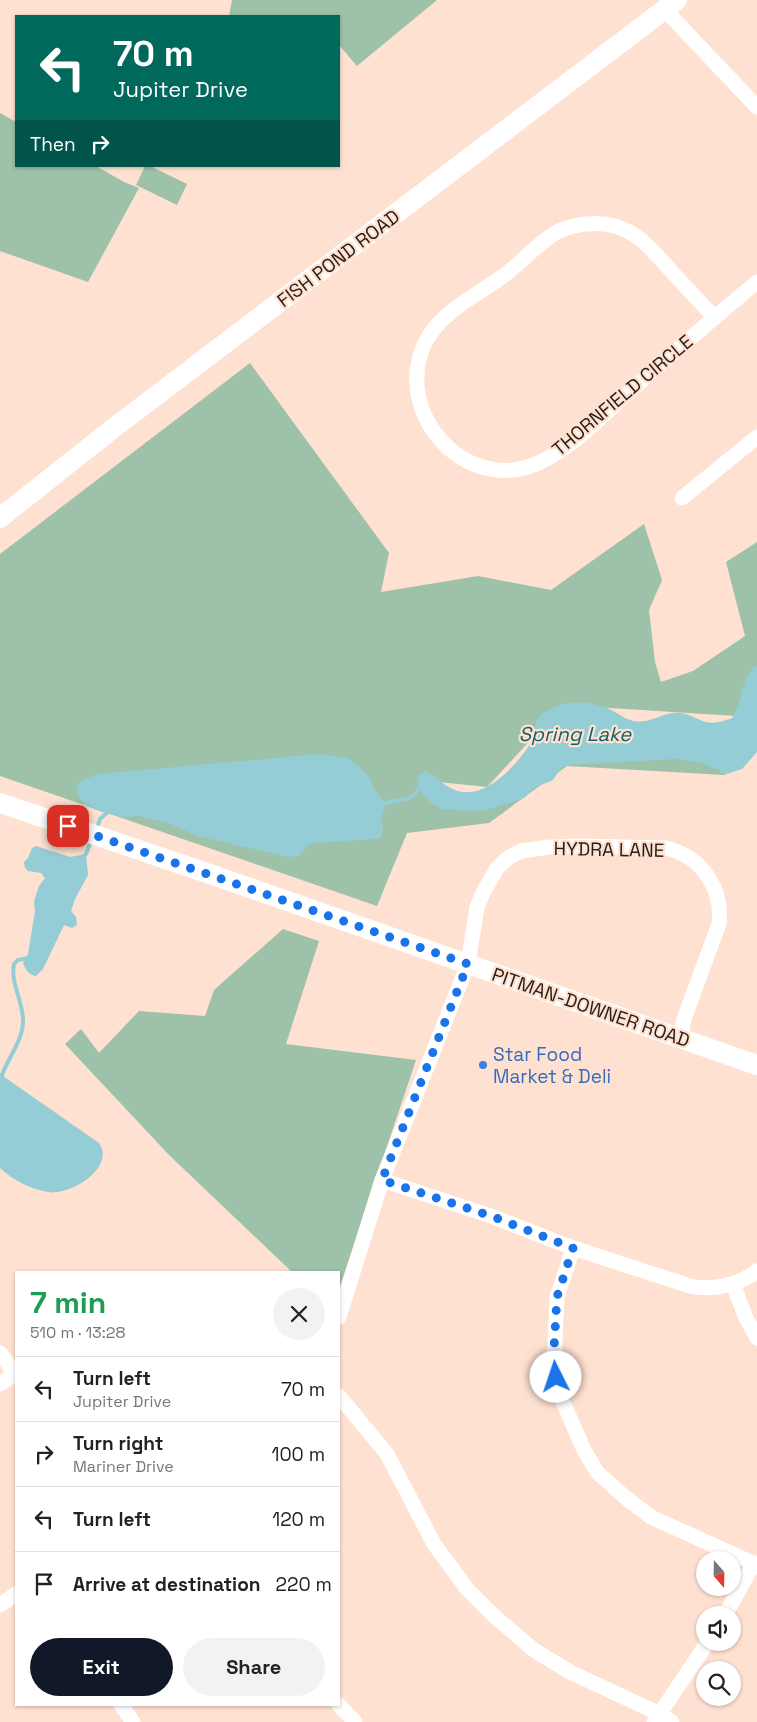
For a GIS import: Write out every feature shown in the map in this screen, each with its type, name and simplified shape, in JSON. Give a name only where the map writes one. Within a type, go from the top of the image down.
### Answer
[{"type":"street","points":[[671,5],[757,107]]},
{"type":"street","name":"FISH POND ROAD","points":[[0,518],[111,430],[671,5]]},
{"type":"street","name":"THORNFIELD CIRCLE","points":[[714,317],[636,236],[622,228],[603,223],[578,224],[568,227],[549,237],[507,273],[454,309],[434,329],[425,342],[418,368],[420,407],[430,427],[441,442],[449,449],[472,462],[483,467],[496,469],[521,468],[533,465],[559,451],[598,420],[714,317],[757,282]]},
{"type":"street","points":[[682,498],[757,437]]},
{"type":"street","name":"PITMAN-DOWNER ROAD","points":[[0,803],[757,1065]]},
{"type":"street","name":"HYDRA LANE","points":[[340,1314],[382,1180],[468,964],[474,921],[483,893],[497,868],[508,858],[521,851],[564,846],[666,848],[680,852],[702,870],[712,882],[721,910],[719,924],[684,1020],[680,1038]]},
{"type":"street","points":[[382,1180],[491,1216],[573,1248],[690,1286],[704,1289],[733,1284],[757,1271]]},
{"type":"street","points":[[573,1248],[557,1297],[554,1364],[558,1391],[584,1450],[597,1472],[626,1498],[651,1517],[756,1564],[730,1606]]},
{"type":"street","points":[[733,1284],[746,1318],[757,1338]]},
{"type":"street","points":[[0,1353],[15,1373]]},
{"type":"street","points":[[0,1384],[15,1375]]},
{"type":"street","points":[[340,1397],[387,1454],[434,1544],[467,1589],[492,1615],[534,1650],[570,1672],[662,1719],[703,1651]]},
{"type":"street","points":[[0,1606],[15,1595]]},
{"type":"street","points":[[121,1706],[133,1722]]},
{"type":"street","points":[[340,1706],[355,1722]]},
{"type":"green space","points":[[232,0],[437,0],[357,66],[340,46],[340,15],[229,15]]},
{"type":"green space","points":[[0,113],[15,121],[15,167],[98,167],[139,188],[88,282],[0,251]]},
{"type":"green space","points":[[145,167],[152,167],[187,184],[177,205],[136,185]]},
{"type":"green space","points":[[250,363],[389,553],[381,592],[478,576],[551,590],[644,524],[662,580],[649,610],[655,662],[661,682],[693,671],[745,636],[726,562],[757,542],[757,693],[736,716],[563,705],[487,787],[419,780],[443,809],[581,744],[757,748],[724,775],[567,766],[489,823],[407,833],[377,906],[0,776],[0,554]]},
{"type":"green space","points":[[283,929],[319,941],[286,1044],[416,1060],[340,1286],[340,1271],[291,1271],[169,1155],[65,1044],[81,1029],[99,1053],[139,1011],[205,1016],[214,990]]},
{"type":"water","name":"Spring Lake","points":[[757,665],[757,752],[742,769],[724,775],[719,770],[701,763],[677,759],[567,765],[561,768],[553,780],[534,788],[524,798],[487,810],[473,811],[443,809],[433,804],[425,797],[421,790],[418,775],[426,771],[458,791],[468,792],[489,786],[507,772],[522,755],[530,743],[536,723],[541,715],[550,709],[567,703],[594,704],[638,722],[677,713],[686,714],[709,723],[732,718],[739,705],[745,682]]},
{"type":"water","points":[[319,754],[347,758],[368,775],[385,807],[381,819],[383,829],[381,837],[313,843],[307,846],[299,856],[289,857],[197,836],[171,824],[139,816],[122,817],[102,812],[86,806],[79,797],[76,787],[82,780],[99,774]]},
{"type":"water","points":[[36,846],[70,857],[86,854],[88,875],[75,899],[71,911],[76,917],[77,925],[72,928],[64,925],[43,969],[36,976],[28,971],[23,963],[28,954],[35,911],[34,901],[39,886],[45,878],[41,873],[28,871],[25,868],[24,862],[32,848]]},
{"type":"water","points":[[0,1074],[99,1143],[103,1152],[101,1162],[96,1171],[68,1190],[48,1192],[22,1183],[0,1168]]},
{"type":"waterway","points":[[380,804],[415,795],[421,783]]},
{"type":"waterway","points":[[96,830],[100,819],[110,810]]},
{"type":"waterway","points":[[83,857],[91,841]]},
{"type":"waterway","points":[[0,1081],[20,1038],[23,1022],[23,1015],[15,986],[14,964],[18,960],[28,958]]},
{"type":"place","name":"Star Food Market & Deli","points":[[483,1065]]},
{"type":"route","points":[[68,826],[468,964],[382,1180],[491,1216],[573,1248],[557,1297],[554,1335],[556,1377]]}]
